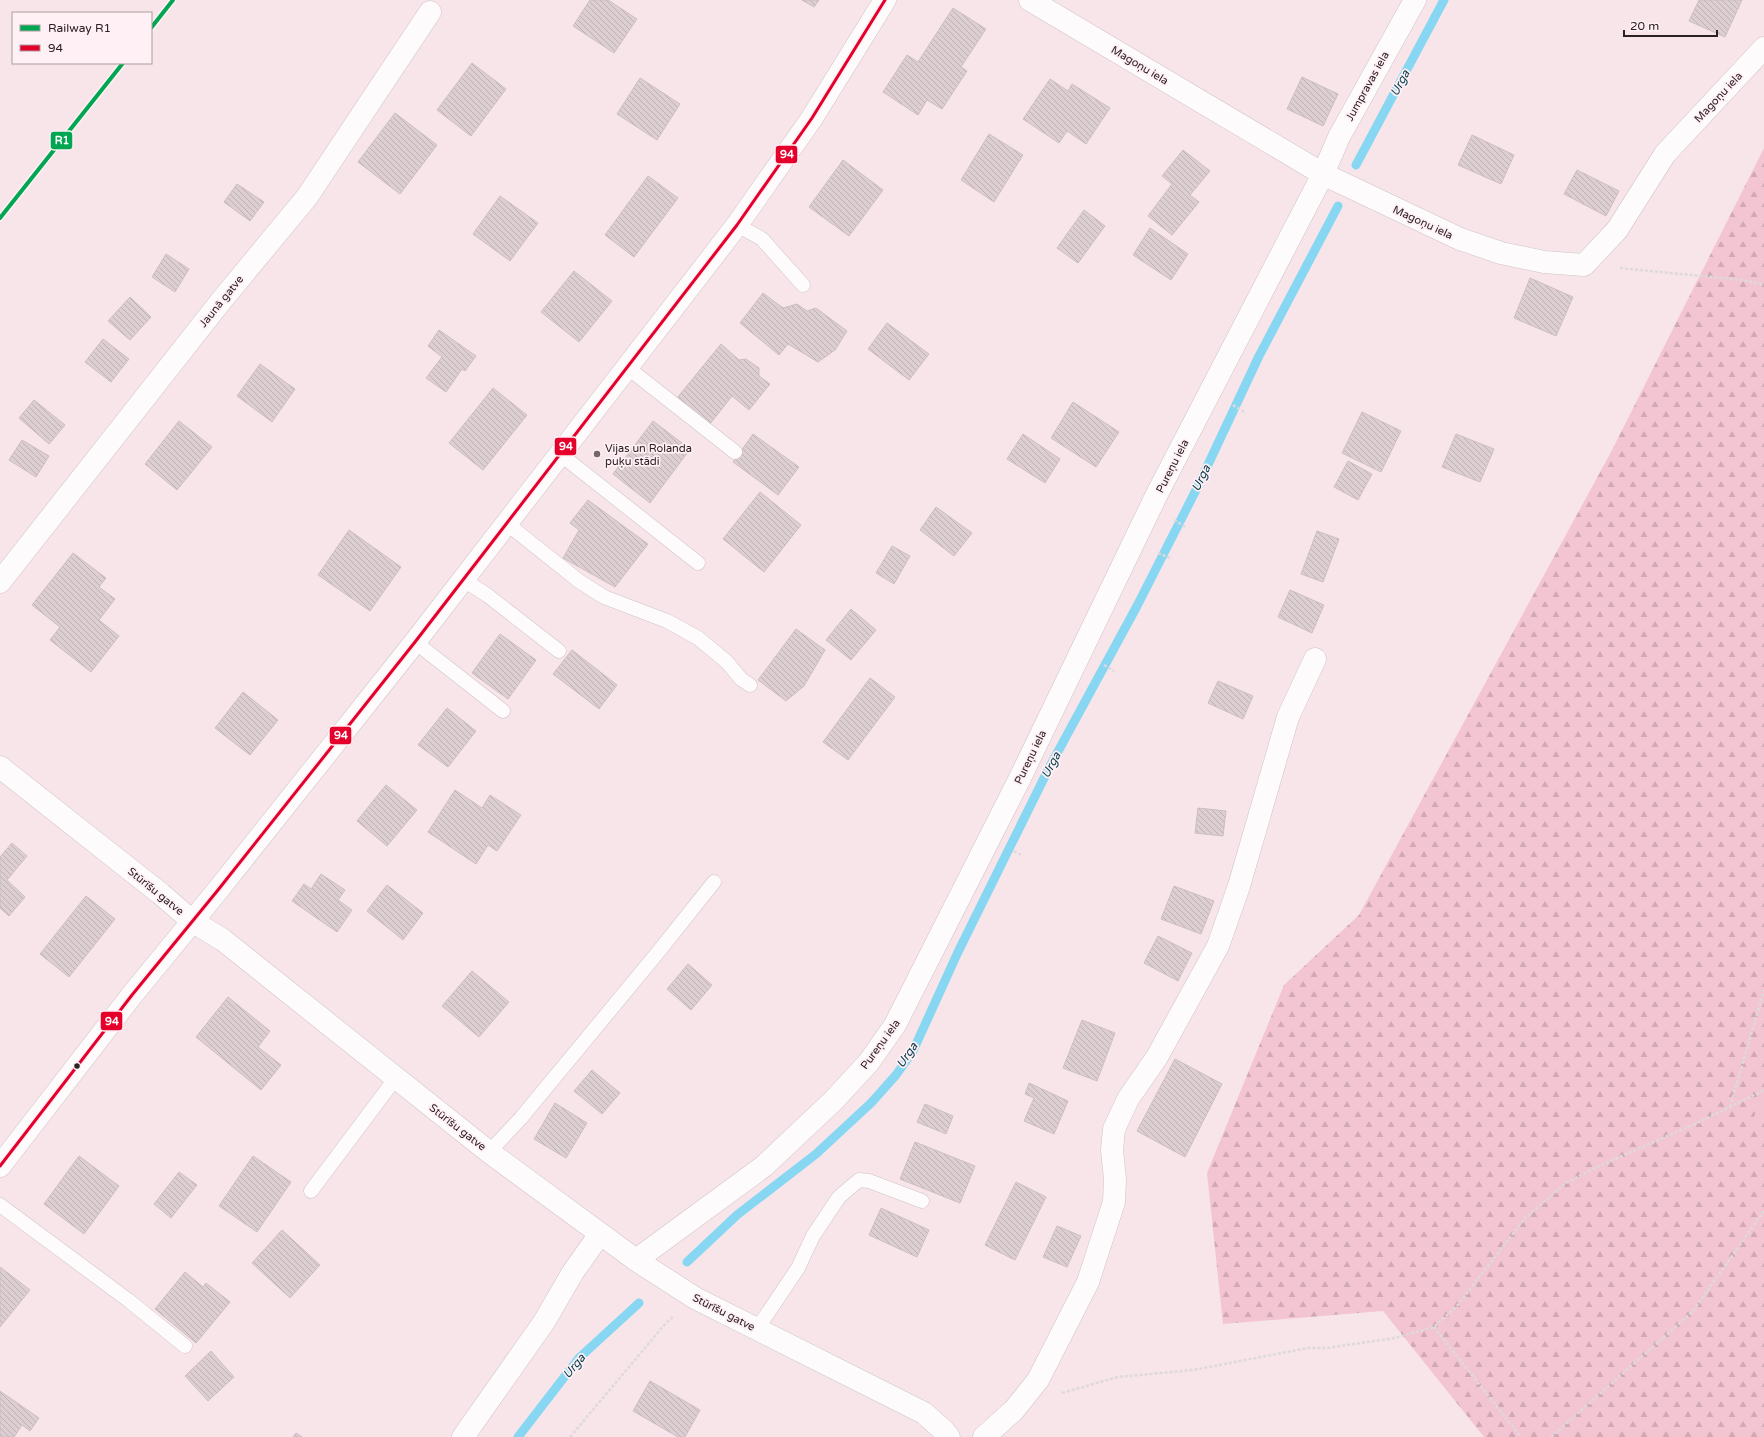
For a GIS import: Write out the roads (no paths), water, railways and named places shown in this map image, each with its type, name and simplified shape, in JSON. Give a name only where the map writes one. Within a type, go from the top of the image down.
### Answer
[{"type":"street","points":[[0,1166],[192,921],[415,642],[462,579],[628,368],[737,225],[812,118],[885,0]]},
{"type":"street","name":"Magoņu iela","points":[[1030,0],[1323,174],[1460,239],[1501,253],[1544,262],[1584,265],[1617,230],[1664,154],[1764,48]]},
{"type":"street","name":"Jumpravas iela","points":[[1323,174],[1339,137],[1416,0]]},
{"type":"street","name":"Jaunā gatve","points":[[0,582],[220,301],[307,197],[430,12]]},
{"type":"street","name":"Pureņu iela","points":[[636,1260],[764,1166],[833,1101],[868,1062],[895,1025],[1020,778],[1157,494],[1323,174]]},
{"type":"street","points":[[984,1437],[1020,1403],[1038,1380],[1088,1282],[1114,1202],[1115,1178],[1112,1150],[1114,1129],[1128,1099],[1157,1057],[1218,946],[1239,886],[1288,717],[1315,658]]},
{"type":"street","name":"Stūrīšu gatve","points":[[0,767],[161,894],[192,921],[223,940],[395,1079],[490,1152],[636,1260],[695,1298],[924,1413],[944,1430],[949,1437]]},
{"type":"street","points":[[463,1437],[544,1322],[573,1272],[600,1234]]},
{"type":"lane","points":[[737,225],[762,239],[803,286]]},
{"type":"lane","points":[[628,368],[735,452]]},
{"type":"lane","points":[[560,454],[698,563]]},
{"type":"lane","points":[[506,523],[579,581],[604,597],[667,621],[698,638],[727,662],[741,679],[750,685]]},
{"type":"lane","points":[[462,579],[487,595],[559,651]]},
{"type":"lane","points":[[415,642],[503,711]]},
{"type":"lane","points":[[490,1152],[521,1118],[714,882]]},
{"type":"lane","points":[[311,1191],[395,1079]]},
{"type":"lane","points":[[757,1329],[798,1268],[813,1236],[839,1197],[859,1180],[869,1181],[922,1201]]},
{"type":"lane","points":[[0,1205],[128,1300],[185,1346]]},
{"type":"waterway","name":"Urga","points":[[1356,165],[1444,0]]},
{"type":"waterway","name":"Urga","points":[[687,1262],[737,1215],[816,1154],[871,1103],[896,1075],[913,1051],[958,952],[1049,768],[1137,606],[1197,488],[1259,356],[1338,206]]},
{"type":"waterway","name":"Urga","points":[[518,1437],[579,1358],[639,1303]]},
{"type":"rail line","name":"R1","points":[[152,27],[173,0]]},
{"type":"rail line","name":"R1","points":[[0,218],[122,64]]},
{"type":"place","name":"Vijas un Rolanda puķu stādi","points":[[597,454]]}]
